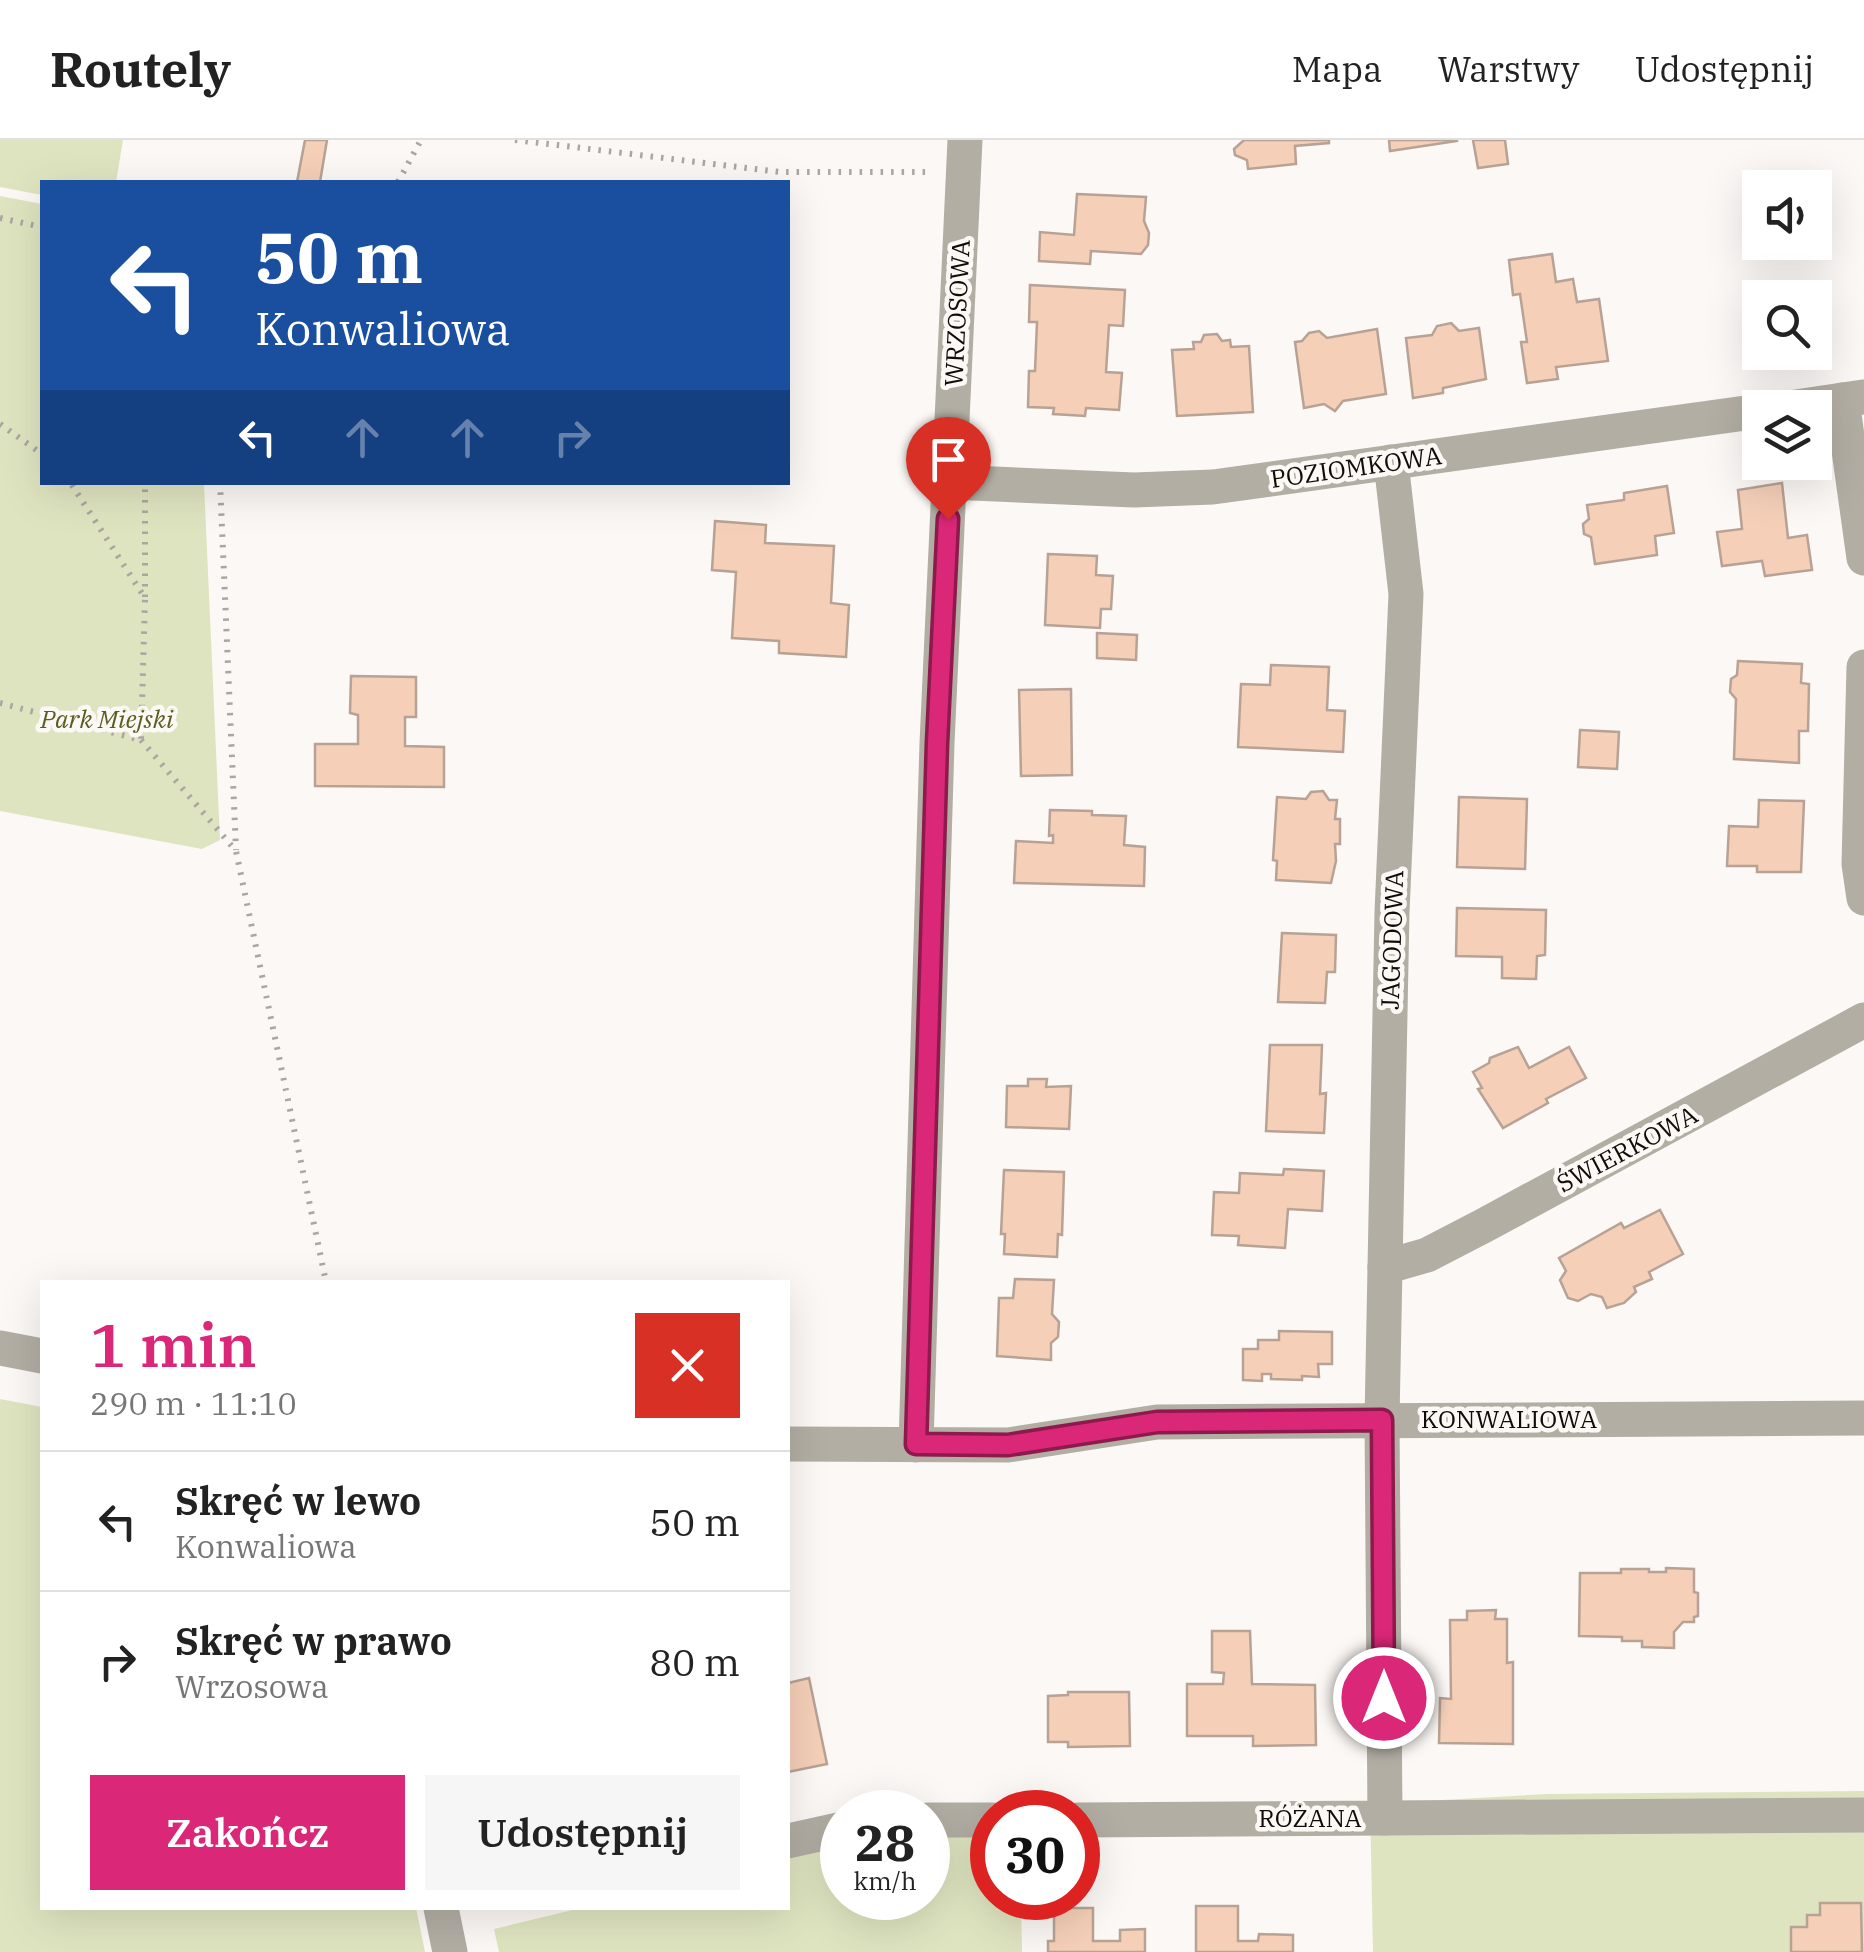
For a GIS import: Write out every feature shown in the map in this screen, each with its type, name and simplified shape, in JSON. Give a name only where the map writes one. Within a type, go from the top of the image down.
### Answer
[{"type":"street","name":"WRZOSOWA","points":[[916,1444],[937,743],[964,156]]},
{"type":"street","points":[[1853,399],[1864,558]]},
{"type":"street","name":"POZIOMKOWA","points":[[949,482],[1134,490],[1213,487],[1742,414]]},
{"type":"street","name":"JAGODOWA","points":[[1382,1420],[1392,912],[1406,594],[1391,462]]},
{"type":"street","points":[[1864,668],[1859,864],[1864,898]]},
{"type":"street","name":"ŚWIERKOWA","points":[[1385,1266],[1427,1255],[1864,1020]]},
{"type":"street","points":[[0,1348],[40,1356]]},
{"type":"street","name":"KONWALIOWA","points":[[790,1444],[1008,1445],[1157,1422],[1864,1418]]},
{"type":"street","name":"RÓŻANA","points":[[1100,1820],[1385,1818],[1382,1420]]},
{"type":"street","points":[[1385,1818],[1864,1815]]},
{"type":"street","points":[[790,1841],[820,1834]]},
{"type":"street","points":[[448,1910],[450,1952]]},
{"type":"path","points":[[399,180],[422,140]]},
{"type":"path","points":[[515,140],[780,172],[964,156]]},
{"type":"path","points":[[0,218],[40,226]]},
{"type":"path","points":[[0,424],[40,453]]},
{"type":"path","points":[[72,485],[145,598]]},
{"type":"path","points":[[140,740],[145,485]]},
{"type":"path","points":[[220,485],[236,851],[326,1280]]},
{"type":"path","points":[[0,703],[140,740],[236,851]]},
{"type":"green space","points":[[0,140],[123,140],[116,180],[40,180],[40,195],[0,187]]},
{"type":"green space","name":"Park Miejski","points":[[0,196],[40,204],[40,485],[204,485],[220,840],[202,849],[0,811]]},
{"type":"green space","points":[[0,1399],[40,1407],[40,1910],[416,1910],[425,1952],[0,1952]]},
{"type":"green space","points":[[1864,1791],[1864,1952],[1373,1952],[1370,1804],[1547,1794]]},
{"type":"green space","points":[[950,1826],[970,1831],[970,1920],[1021,1920],[1022,1952],[499,1952],[494,1929],[573,1910],[790,1910],[790,1855],[820,1848],[820,1920],[950,1920]]},
{"type":"building","points":[[305,140],[327,140],[320,180],[297,180]]},
{"type":"building","points":[[1244,140],[1329,143],[1295,146],[1296,164],[1248,169],[1247,160],[1235,155],[1234,149]]},
{"type":"building","points":[[1389,140],[1457,140],[1457,141],[1390,151]]},
{"type":"building","points":[[1473,140],[1505,140],[1508,164],[1478,168]]},
{"type":"building","points":[[1077,194],[1146,197],[1148,245],[1141,254],[1091,251],[1090,264],[1039,261],[1040,232],[1074,235]]},
{"type":"building","points":[[1552,254],[1556,282],[1573,279],[1577,302],[1599,299],[1608,361],[1556,367],[1558,379],[1527,383],[1521,342],[1527,342],[1520,294],[1513,295],[1509,260]]},
{"type":"building","points":[[1030,285],[1125,290],[1123,326],[1109,325],[1106,372],[1122,373],[1119,410],[1086,408],[1085,416],[1053,414],[1054,408],[1028,407],[1029,371],[1035,371],[1037,322],[1029,322]]},
{"type":"building","points":[[1451,323],[1459,331],[1479,328],[1486,379],[1413,398],[1406,338],[1432,335],[1437,326]]},
{"type":"building","points":[[1377,329],[1386,394],[1343,401],[1335,411],[1324,404],[1304,408],[1295,342],[1319,331],[1327,338]]},
{"type":"building","points":[[1217,334],[1222,341],[1230,340],[1231,347],[1249,346],[1253,412],[1177,416],[1172,350],[1194,349],[1193,342],[1201,342],[1204,335]]},
{"type":"building","points":[[1782,483],[1788,538],[1807,535],[1812,570],[1765,576],[1762,561],[1722,566],[1717,532],[1742,529],[1738,490]]},
{"type":"building","points":[[1667,486],[1674,533],[1655,536],[1657,555],[1595,564],[1591,537],[1584,534],[1583,524],[1589,519],[1587,505],[1624,500],[1624,493]]},
{"type":"building","points":[[715,521],[766,525],[765,543],[834,546],[831,603],[849,605],[846,657],[779,653],[779,641],[732,638],[736,572],[712,570]]},
{"type":"building","points":[[1048,554],[1097,556],[1096,575],[1113,576],[1111,609],[1101,609],[1100,628],[1045,625]]},
{"type":"building","points":[[1097,633],[1137,635],[1136,660],[1097,658]]},
{"type":"building","points":[[1738,661],[1802,664],[1801,683],[1809,684],[1808,731],[1799,731],[1799,763],[1734,759],[1736,699],[1730,692]]},
{"type":"building","points":[[1271,665],[1329,667],[1327,710],[1345,711],[1343,752],[1238,747],[1241,684],[1270,685]]},
{"type":"building","points":[[351,676],[416,677],[416,717],[405,717],[405,746],[444,747],[444,787],[315,786],[315,744],[358,744],[358,715],[350,713]]},
{"type":"building","points":[[1071,689],[1072,775],[1021,776],[1019,690]]},
{"type":"building","points":[[1580,730],[1619,732],[1617,769],[1578,767]]},
{"type":"building","points":[[1323,791],[1329,800],[1337,800],[1335,819],[1340,819],[1340,844],[1335,844],[1331,883],[1276,880],[1277,861],[1273,860],[1277,797],[1306,799],[1311,792]]},
{"type":"building","points":[[1459,797],[1527,799],[1525,869],[1457,867]]},
{"type":"building","points":[[1759,800],[1804,801],[1801,872],[1757,872],[1757,866],[1727,866],[1729,826],[1758,827]]},
{"type":"building","points":[[1050,810],[1126,816],[1124,845],[1145,847],[1144,886],[1014,883],[1016,841],[1053,843],[1053,835],[1049,836]]},
{"type":"building","points":[[1457,908],[1546,910],[1545,955],[1537,956],[1536,979],[1502,978],[1502,957],[1456,956]]},
{"type":"building","points":[[1282,933],[1336,935],[1335,972],[1327,972],[1325,1003],[1278,1002]]},
{"type":"building","points":[[1270,1045],[1322,1045],[1320,1094],[1326,1093],[1324,1133],[1266,1131]]},
{"type":"building","points":[[1518,1047],[1529,1068],[1569,1047],[1586,1078],[1503,1128],[1478,1089],[1482,1088],[1473,1072],[1489,1063],[1490,1058]]},
{"type":"building","points":[[1028,1079],[1047,1079],[1046,1087],[1071,1086],[1069,1129],[1006,1127],[1007,1086],[1028,1086]]},
{"type":"building","points":[[1284,1169],[1324,1171],[1322,1211],[1288,1209],[1285,1248],[1238,1245],[1239,1236],[1212,1235],[1214,1192],[1239,1193],[1240,1173],[1283,1175]]},
{"type":"building","points":[[1004,1170],[1064,1172],[1062,1235],[1058,1234],[1057,1257],[1004,1254]]},
{"type":"building","points":[[1660,1210],[1683,1254],[1649,1272],[1652,1279],[1634,1287],[1636,1292],[1624,1303],[1607,1308],[1602,1297],[1591,1294],[1578,1301],[1568,1298],[1560,1280],[1566,1271],[1559,1258],[1621,1223],[1624,1228]]},
{"type":"building","points":[[1015,1279],[1054,1280],[1052,1314],[1059,1322],[1058,1337],[1051,1343],[1051,1360],[997,1356],[999,1298],[1013,1298]]},
{"type":"building","points":[[1279,1331],[1332,1332],[1332,1364],[1318,1364],[1319,1377],[1271,1379],[1271,1374],[1262,1374],[1262,1381],[1243,1380],[1243,1349],[1258,1349],[1258,1340],[1279,1340]]},
{"type":"building","points":[[1666,1568],[1694,1569],[1694,1592],[1698,1593],[1698,1616],[1694,1622],[1683,1622],[1674,1632],[1674,1648],[1642,1647],[1642,1641],[1622,1641],[1622,1637],[1579,1636],[1580,1573],[1621,1573],[1621,1569],[1666,1572]]},
{"type":"building","points":[[1496,1610],[1495,1619],[1507,1619],[1507,1663],[1513,1662],[1513,1744],[1439,1743],[1440,1698],[1451,1699],[1450,1620],[1467,1620],[1467,1611]]},
{"type":"building","points":[[1212,1631],[1250,1631],[1252,1684],[1315,1685],[1316,1745],[1253,1746],[1253,1736],[1187,1736],[1187,1684],[1223,1684],[1224,1673],[1212,1672]]},
{"type":"building","points":[[809,1678],[827,1764],[790,1772],[790,1683]]},
{"type":"building","points":[[1068,1692],[1129,1692],[1130,1746],[1068,1747],[1068,1742],[1048,1742],[1048,1696]]},
{"type":"building","points":[[1820,1903],[1861,1903],[1862,1952],[1791,1952],[1791,1927],[1807,1927],[1807,1915],[1820,1915]]},
{"type":"building","points":[[1196,1906],[1238,1906],[1238,1941],[1258,1941],[1259,1934],[1293,1935],[1293,1952],[1196,1952]]},
{"type":"building","points":[[1054,1920],[1093,1920],[1093,1941],[1120,1941],[1120,1930],[1145,1929],[1145,1952],[1048,1952],[1048,1941],[1054,1941]]},
{"type":"route","points":[[948,519],[937,743],[916,1444],[1008,1445],[1157,1422],[1382,1420],[1384,1698]]}]
